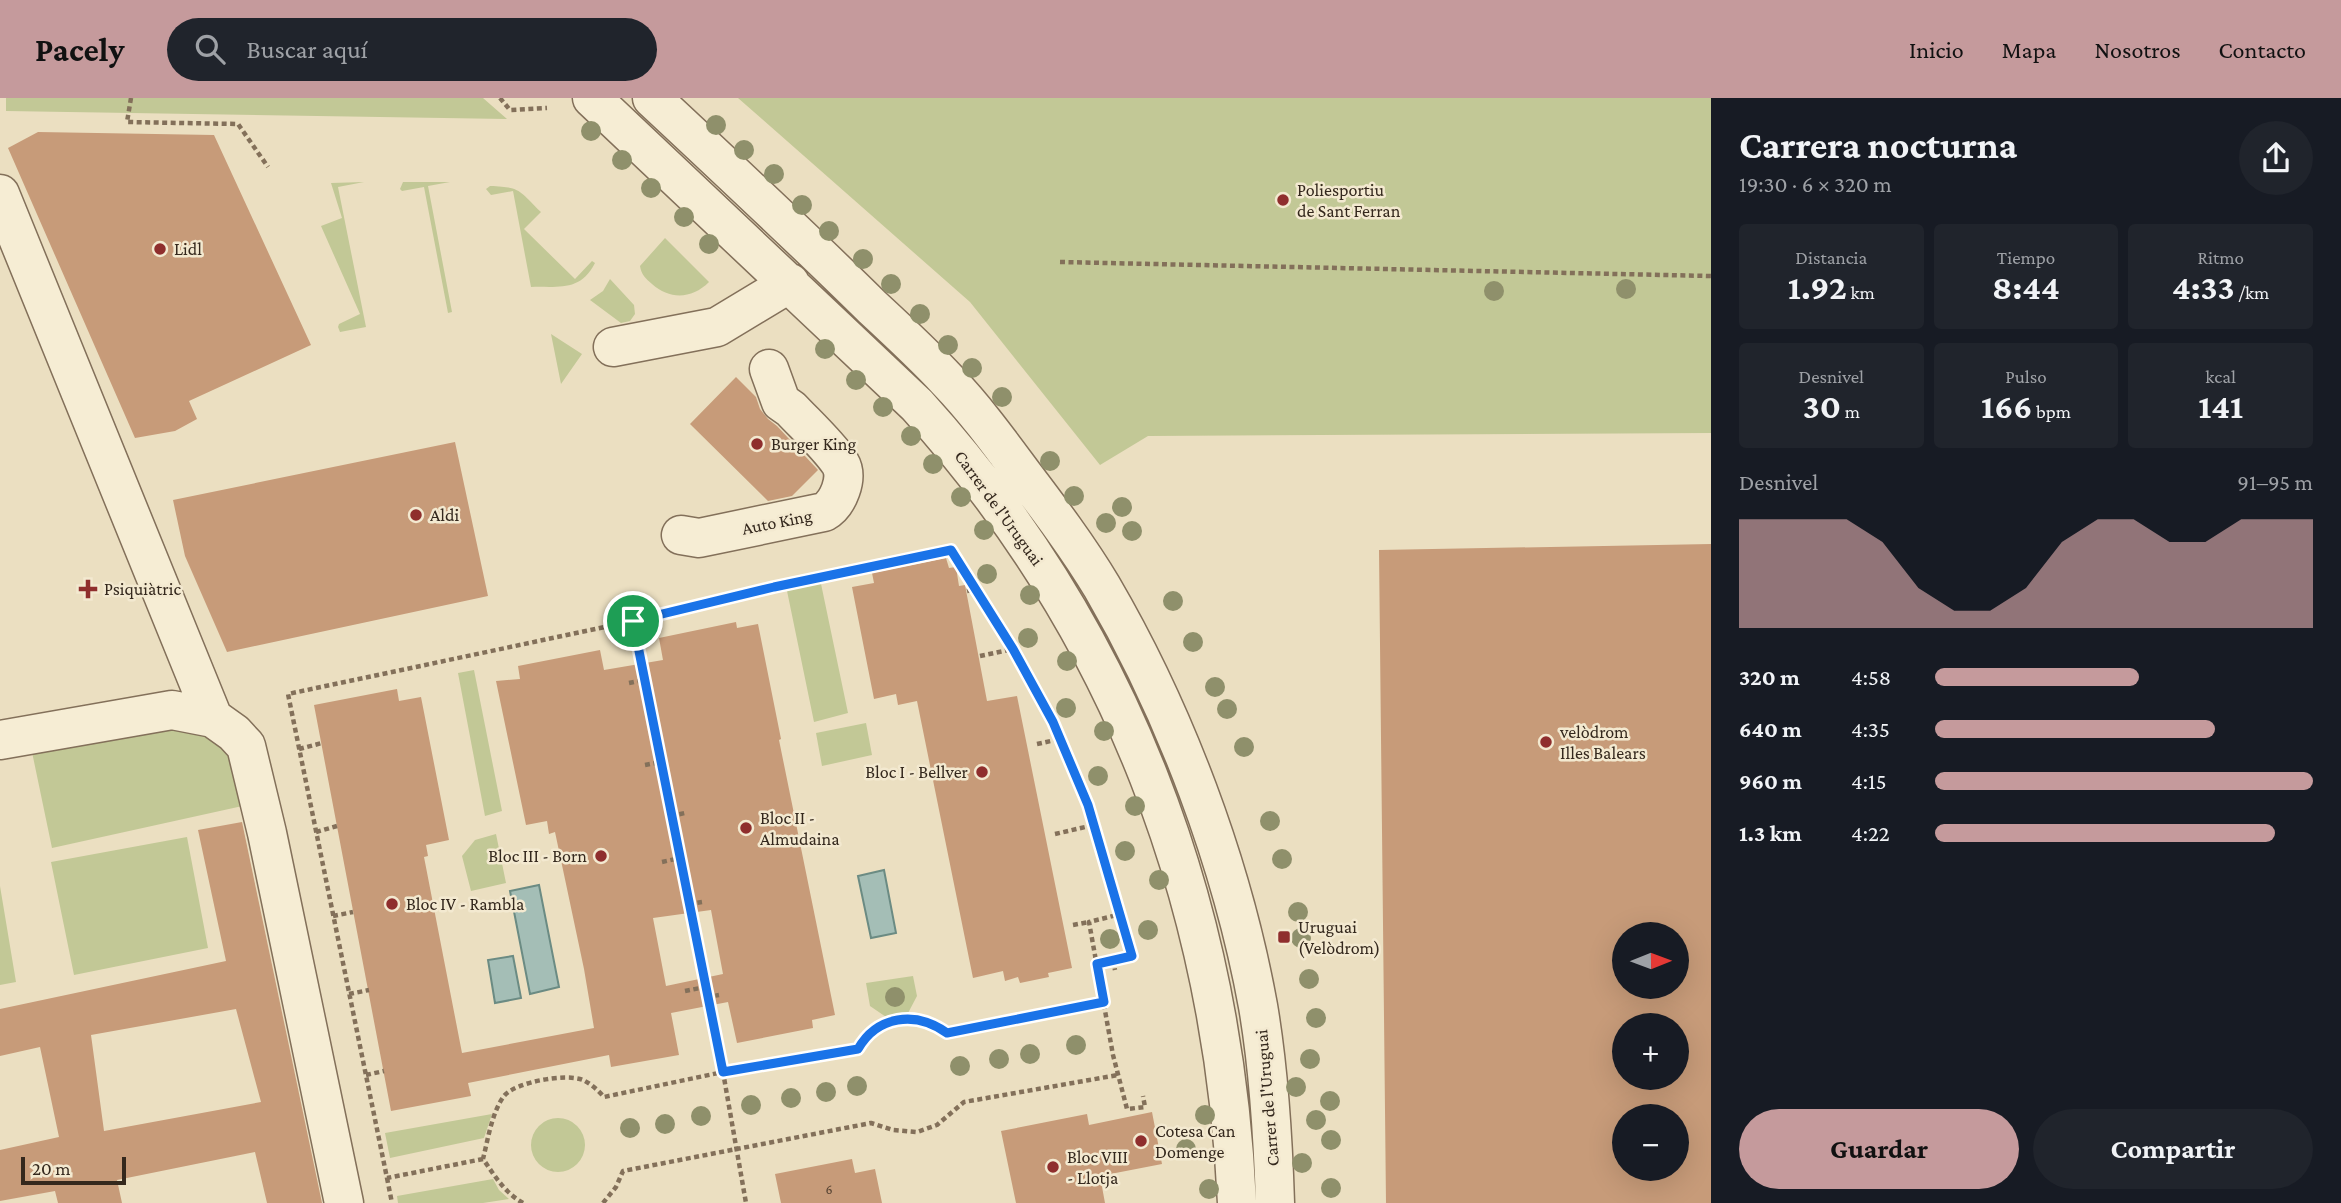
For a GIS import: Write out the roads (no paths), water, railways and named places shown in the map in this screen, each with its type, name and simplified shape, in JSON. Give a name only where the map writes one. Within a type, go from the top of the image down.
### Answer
[{"type":"street","name":"Carrer de l'Uruguai","points":[[592,98],[917,405],[951,443],[1012,524],[1072,615],[1123,716],[1164,813],[1200,934],[1221,1037],[1234,1146],[1237,1203]]},
{"type":"street","name":"Carrer de l'Uruguai","points":[[652,98],[949,382],[1000,443],[1068,534],[1101,586],[1134,646],[1184,756],[1210,826],[1239,923],[1255,993],[1273,1146],[1275,1203]]},
{"type":"street","points":[[0,194],[213,718]]},
{"type":"street","points":[[613,347],[717,327],[790,283]]},
{"type":"street","name":"Auto King","points":[[681,535],[699,538],[824,512],[837,497],[843,475],[840,463],[791,409],[781,402],[769,369]]},
{"type":"street","points":[[0,740],[172,710],[213,718],[234,733],[246,746],[267,832],[344,1203]]},
{"type":"street","name":"Carrer de l'Uruguai","points":[[1221,1037],[1233,1035],[1249,1019],[1255,1006],[1255,993]]},
{"type":"water","points":[[884,870],[896,933],[871,938],[858,876]]},
{"type":"water","points":[[539,885],[559,987],[530,994],[510,891]]},
{"type":"water","points":[[513,956],[521,998],[495,1003],[488,960]]},
{"type":"place","name":"Poliesportiu de Sant Ferran","points":[[1283,200]]},
{"type":"place","name":"Lidl","points":[[160,249]]},
{"type":"place","name":"Burger King","points":[[757,444]]},
{"type":"place","name":"Aldi","points":[[416,515]]},
{"type":"place","name":"Psiquiàtric","points":[[88,589]]},
{"type":"place","name":"velòdrom Illes Balears","points":[[1546,742]]},
{"type":"place","name":"Bloc I - Bellver","points":[[982,772]]},
{"type":"place","name":"Bloc II - Almudaina","points":[[746,828]]},
{"type":"place","name":"Bloc III - Born","points":[[601,856]]},
{"type":"place","name":"Bloc IV - Rambla","points":[[392,904]]},
{"type":"place","name":"Uruguai (Velòdrom)","points":[[1284,937]]},
{"type":"place","name":"Cotesa Can Domenge","points":[[1141,1141]]},
{"type":"place","name":"Bloc VIII - Llotja","points":[[1053,1167]]}]
